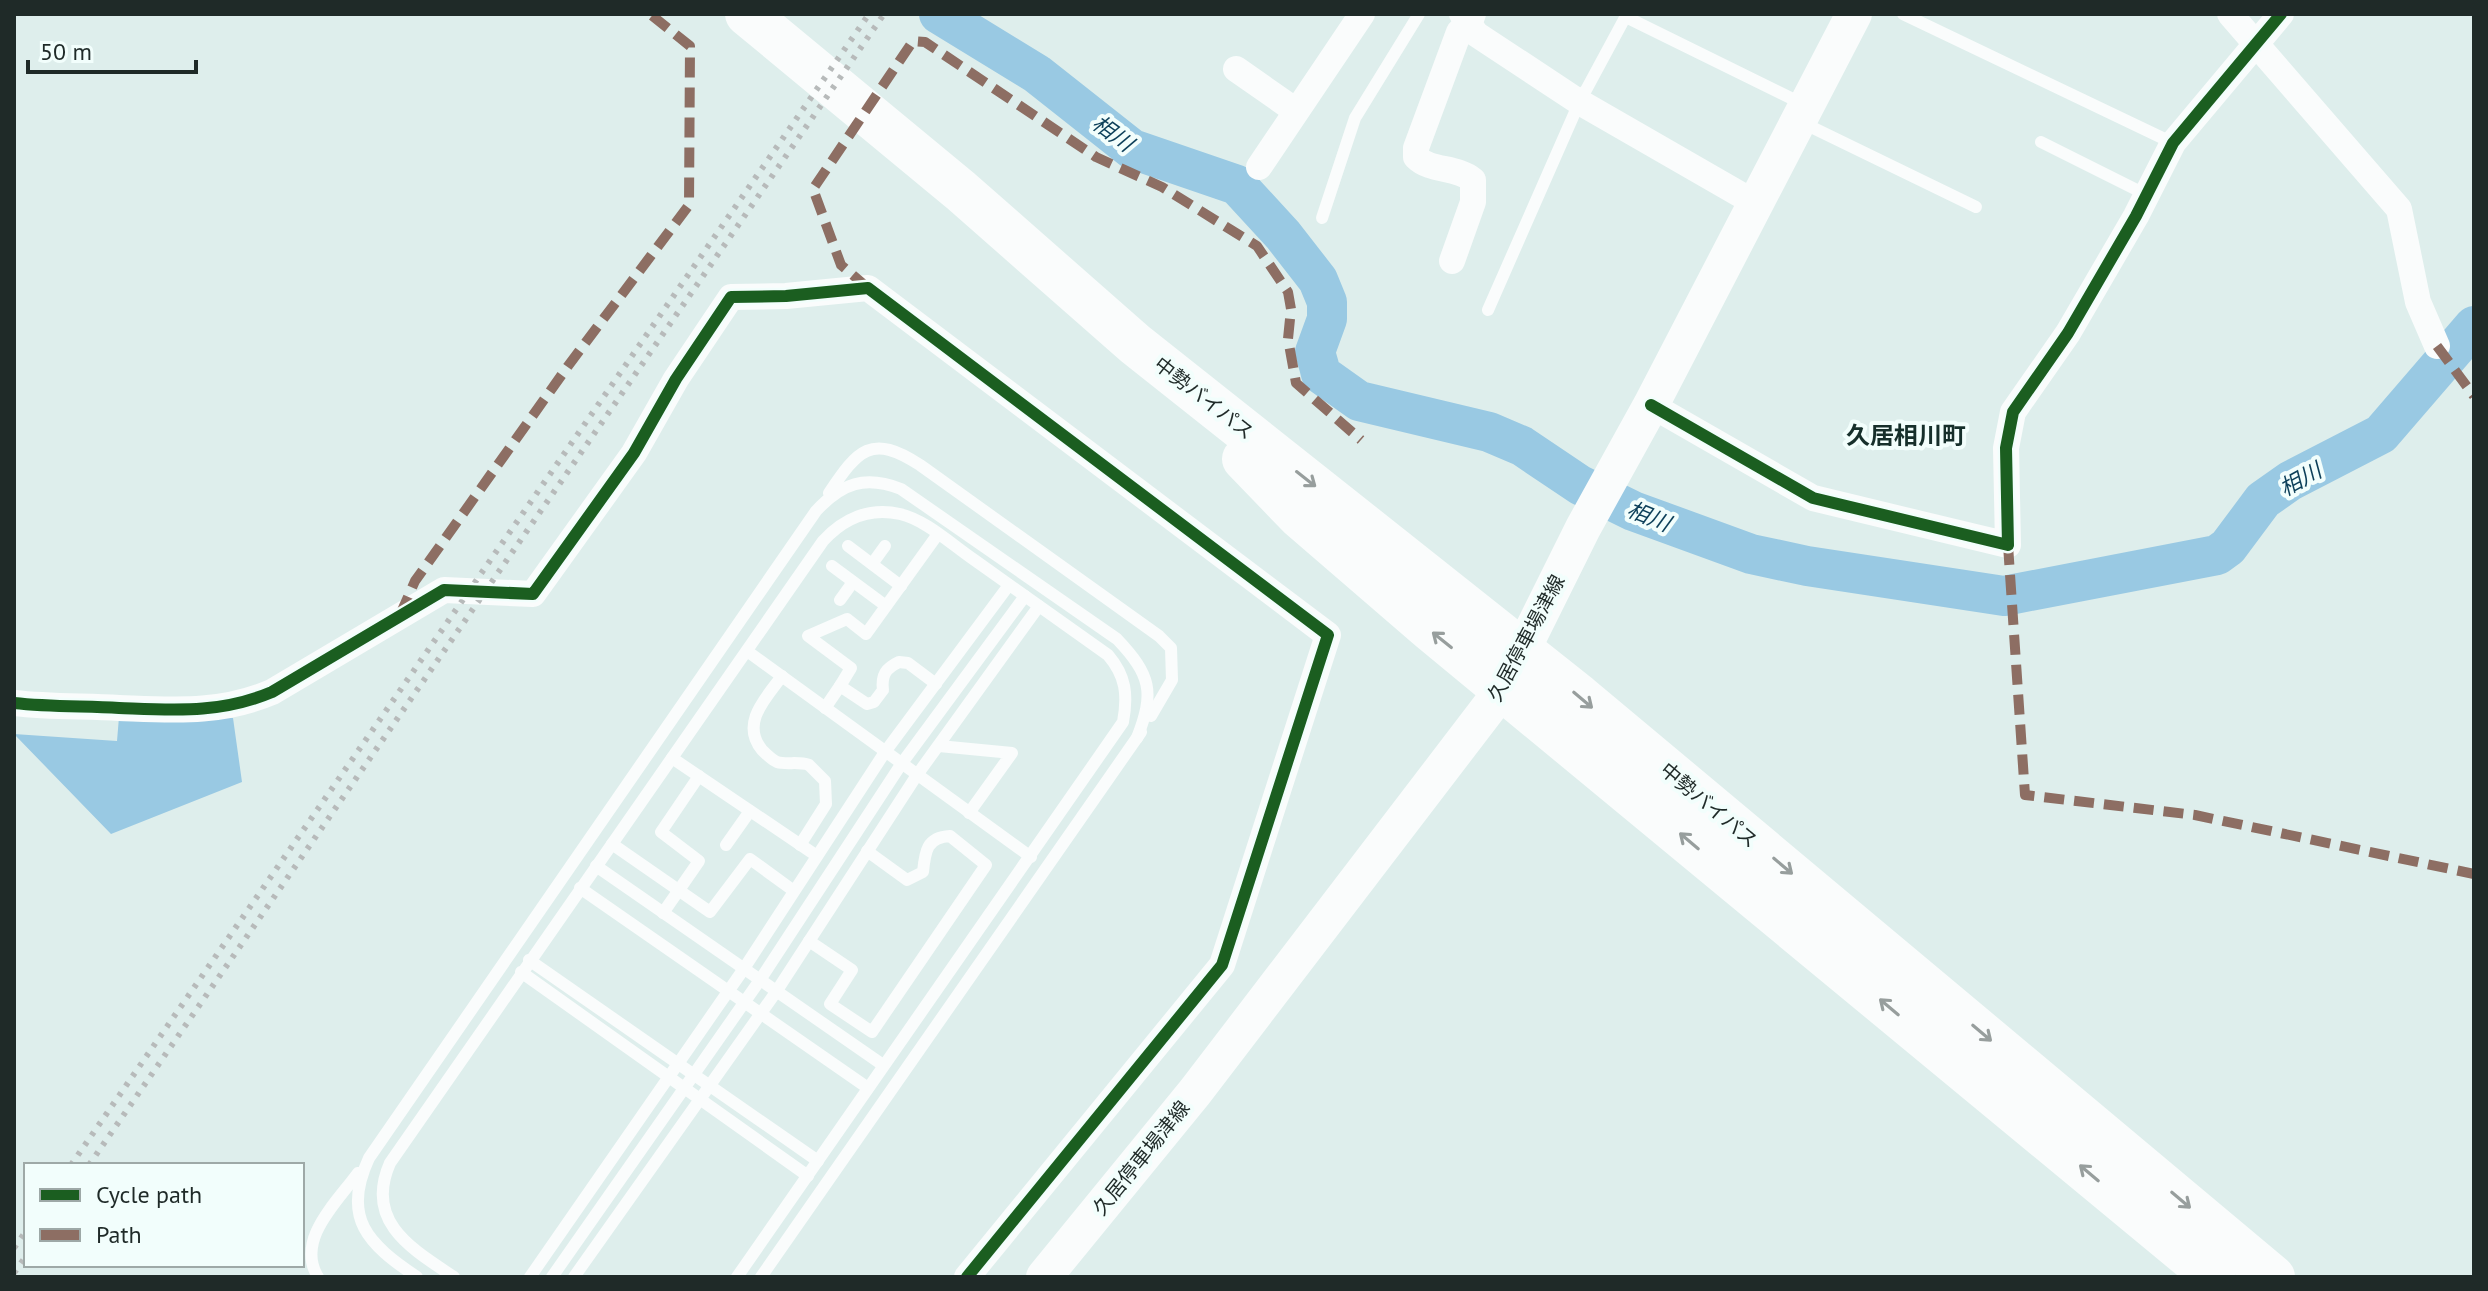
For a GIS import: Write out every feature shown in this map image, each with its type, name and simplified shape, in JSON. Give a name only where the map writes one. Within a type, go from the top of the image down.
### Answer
[{"type":"highway","name":"中勢バイパス","points":[[747,14],[961,191],[1135,344],[1523,650],[2273,1277]]},
{"type":"highway","name":"中勢バイパス","points":[[1135,344],[1299,516],[1503,689],[2214,1277]]},
{"type":"main road","name":"久居停車場津線","points":[[1044,1277],[1195,1092],[1503,689],[1583,528],[1651,405],[1854,14]]},
{"type":"street","points":[[1259,167],[1362,14]]},
{"type":"street","points":[[2230,14],[2399,209],[2418,302],[2437,346]]},
{"type":"street","points":[[1651,405],[1813,498],[2008,545],[2006,448],[2013,412],[2068,333],[2173,143],[2281,14]]},
{"type":"street","points":[[1468,17],[1476,34],[1578,101],[1755,203]]},
{"type":"street","points":[[1452,261],[1473,202],[1473,180],[1465,173],[1423,164],[1416,157],[1416,148],[1459,32],[1468,17]]},
{"type":"street","points":[[1236,69],[1296,111]]},
{"type":"street","points":[[14,703],[61,709],[175,712],[245,704],[272,692],[444,590],[533,594],[634,453],[676,379],[731,297],[786,296],[868,288],[1328,635],[1222,965],[967,1277]]},
{"type":"lane","points":[[1322,218],[1355,118],[1419,14]]},
{"type":"lane","points":[[1903,14],[2173,143]]},
{"type":"lane","points":[[1488,310],[1578,101],[1626,16],[1976,207]]},
{"type":"lane","points":[[2041,142],[2147,195]]},
{"type":"lane","points":[[318,1277],[310,1258],[312,1238],[853,458],[864,450],[885,447],[920,465],[1159,636],[1171,648],[1172,680],[1137,738],[761,1277]]},
{"type":"lane","points":[[816,511],[832,494],[854,482],[882,482],[901,489],[1117,639],[1136,658],[1146,681],[1150,706],[1137,738]]},
{"type":"lane","points":[[454,1277],[412,1249],[393,1229],[384,1204],[384,1176],[529,960],[836,526],[868,513],[886,512],[918,521],[938,534],[1114,662],[1126,686],[1123,722],[737,1277]]},
{"type":"lane","points":[[825,708],[851,668],[808,636],[847,619],[866,634],[938,534]]},
{"type":"lane","points":[[848,546],[901,586]]},
{"type":"lane","points":[[872,564],[885,546]]},
{"type":"lane","points":[[832,566],[886,606]]},
{"type":"lane","points":[[840,600],[853,582]]},
{"type":"lane","points":[[530,1277],[743,970],[885,752],[1009,585]]},
{"type":"lane","points":[[552,1277],[760,980],[902,763],[1025,596]]},
{"type":"lane","points":[[574,1277],[776,992],[917,775],[1039,606]]},
{"type":"lane","points":[[747,651],[1031,857]]},
{"type":"lane","points":[[840,686],[867,704],[874,702],[883,690],[881,680],[885,671],[899,662],[908,663],[936,684]]},
{"type":"lane","points":[[782,676],[758,709],[753,719],[754,732],[759,746],[776,762],[809,765],[825,781],[826,804],[800,845]]},
{"type":"lane","points":[[939,746],[1012,753],[969,813]]},
{"type":"lane","points":[[672,758],[817,856]]},
{"type":"lane","points":[[663,913],[699,861],[661,832],[699,776]]},
{"type":"lane","points":[[726,845],[750,811]]},
{"type":"lane","points":[[809,941],[852,970],[830,1004],[872,1032],[986,865],[950,836],[937,836],[930,843],[923,872],[907,880],[867,851]]},
{"type":"lane","points":[[612,844],[710,912],[750,859],[794,891]]},
{"type":"lane","points":[[596,866],[883,1065]]},
{"type":"lane","points":[[580,888],[868,1088]]},
{"type":"lane","points":[[529,960],[818,1161]]},
{"type":"lane","points":[[521,972],[808,1176]]},
{"type":"lane","points":[[369,1158],[359,1180],[358,1211],[362,1226],[386,1256],[417,1277]]},
{"type":"water","points":[[119,717],[233,718],[242,782],[111,834],[14,734],[117,741]]},
{"type":"waterway","name":"相川","points":[[939,14],[1037,74],[1132,149],[1237,185],[1283,235],[1318,280],[1327,302],[1327,319],[1315,352],[1321,374],[1359,401],[1489,432],[1522,446],[1580,485],[1633,511],[1751,554],[1807,566],[2004,596],[2217,555],[2228,547],[2263,500],[2290,481],[2381,434],[2474,326]]},
{"type":"railway","points":[[72,1163],[869,14]]},
{"type":"railway","points":[[90,1163],[884,14]]},
{"type":"railway","points":[[14,1248],[24,1234]]},
{"type":"railway","points":[[14,1273],[24,1259]]},
{"type":"marked path","points":[[400,615],[415,581],[568,366],[689,205],[690,46],[650,14]]},
{"type":"marked path","points":[[868,288],[841,265],[813,189],[913,41],[925,42],[1096,157],[1162,187],[1257,246],[1288,292],[1291,309],[1288,339],[1296,383],[1361,440]]},
{"type":"marked path","points":[[2437,346],[2474,396]]},
{"type":"marked path","points":[[2008,545],[2025,795],[2195,815],[2474,874]]},
{"type":"cycle path","points":[[1651,405],[1813,498],[2008,545],[2006,448],[2013,412],[2068,333],[2136,216],[2173,143],[2281,14]]},
{"type":"cycle path","points":[[14,703],[178,710],[234,704],[272,692],[444,590],[533,594],[634,453],[676,379],[731,297],[786,296],[868,288],[1328,635],[1222,965],[967,1277]]},
{"type":"district","name":"久居相川町","points":[[1906,435]]}]
